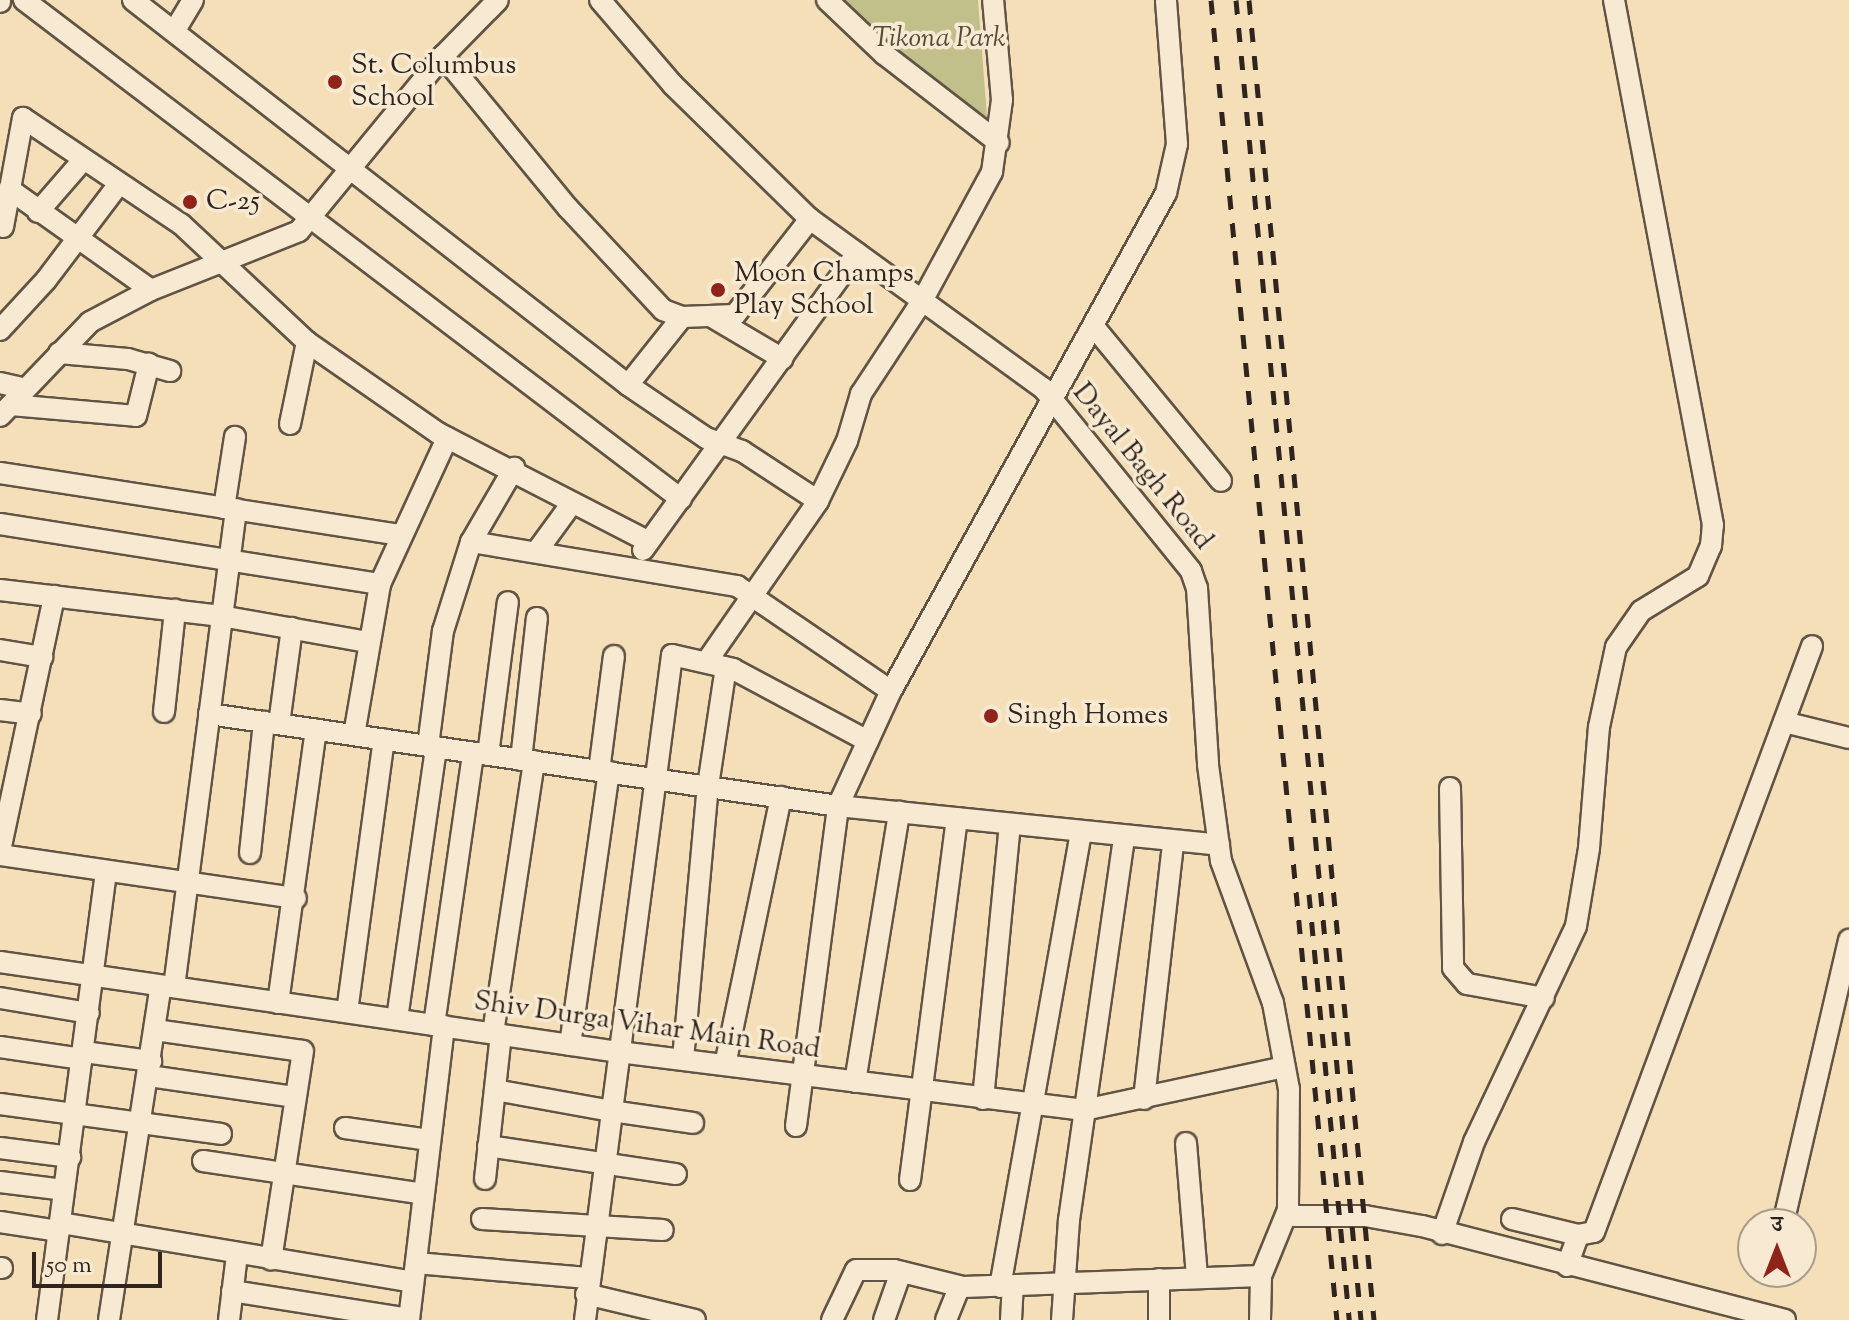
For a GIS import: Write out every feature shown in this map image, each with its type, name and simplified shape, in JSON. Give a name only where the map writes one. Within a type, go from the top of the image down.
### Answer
[{"type":"street","points":[[133,0],[628,385],[818,501]]},
{"type":"street","points":[[175,30],[193,0]]},
{"type":"street","points":[[5,410],[90,322],[151,290],[289,239],[314,216],[443,56],[498,0]]},
{"type":"street","name":"Dayal Bagh Road","points":[[600,0],[673,85],[810,219],[1043,388],[1182,557],[1195,580],[1219,845],[1243,931],[1273,1003],[1284,1067],[1288,1210]]},
{"type":"street","points":[[827,0],[884,54],[999,143]]},
{"type":"street","points":[[683,1059],[717,664],[752,594],[818,501],[847,441],[861,394],[922,301],[992,172],[999,143],[1002,100],[993,0]]},
{"type":"street","points":[[796,1126],[838,806],[891,691],[1095,328],[1172,173],[1177,144],[1166,0]]},
{"type":"street","points":[[1442,1234],[1474,1142],[1576,926],[1599,727],[1616,647],[1641,611],[1698,576],[1708,562],[1712,536],[1614,0]]},
{"type":"street","points":[[28,1],[314,216],[681,499]]},
{"type":"street","points":[[443,56],[658,306],[682,317],[712,317],[739,312],[810,219]]},
{"type":"street","points":[[3,227],[23,118],[118,185],[181,224],[307,342],[447,438],[514,468],[572,503],[649,542]]},
{"type":"street","points":[[38,212],[83,160]]},
{"type":"street","points":[[0,330],[78,239],[118,185]]},
{"type":"street","points":[[9,189],[151,290]]},
{"type":"street","points":[[631,566],[724,445],[857,253]]},
{"type":"street","points":[[628,385],[682,317]]},
{"type":"street","points":[[712,317],[783,359]]},
{"type":"street","points":[[1095,328],[1221,481]]},
{"type":"street","points":[[290,424],[307,342]]},
{"type":"street","points":[[59,353],[149,364],[170,371]]},
{"type":"street","points":[[5,410],[136,416],[149,364]]},
{"type":"street","points":[[0,383],[25,389]]},
{"type":"street","points":[[109,1320],[122,1231],[143,1124],[155,1030],[168,986],[187,885],[229,557],[235,437]]},
{"type":"street","points":[[354,735],[367,642],[380,584],[399,535],[447,438]]},
{"type":"street","points":[[397,1019],[432,747],[443,631],[471,542],[514,468]]},
{"type":"street","points":[[0,473],[399,535]]},
{"type":"street","points":[[537,551],[572,503]]},
{"type":"street","points":[[0,524],[229,557],[380,584]]},
{"type":"street","points":[[471,542],[631,566],[737,586],[891,691]]},
{"type":"street","points":[[0,590],[221,616],[367,642]]},
{"type":"street","points":[[54,596],[0,853],[187,885],[296,898]]},
{"type":"street","points":[[232,1291],[409,1320],[439,1025],[480,754],[508,602]]},
{"type":"street","points":[[164,712],[175,610]]},
{"type":"street","points":[[485,1179],[495,1090],[497,1034],[528,760],[537,618]]},
{"type":"street","points":[[250,853],[292,628]]},
{"type":"street","points":[[1512,1219],[1578,1235],[1594,1232],[1812,646]]},
{"type":"street","points":[[0,650],[42,657]]},
{"type":"street","points":[[585,1320],[594,1226],[605,1167],[658,780],[669,660],[678,654],[717,664],[868,741]]},
{"type":"street","points":[[570,1045],[604,772],[614,656]]},
{"type":"street","points":[[0,710],[31,714]]},
{"type":"street","points":[[209,714],[838,806],[1124,838],[1219,845]]},
{"type":"street","points":[[1784,722],[1849,738]]},
{"type":"street","points":[[278,1003],[296,898],[316,730]]},
{"type":"street","points":[[347,1012],[384,740]]},
{"type":"street","points":[[1450,788],[1453,968],[1467,984],[1544,998]]},
{"type":"street","points":[[725,1065],[781,797]]},
{"type":"street","points":[[855,1082],[899,812]]},
{"type":"street","points":[[910,1180],[957,818]]},
{"type":"street","points":[[983,1099],[1010,824]]},
{"type":"street","points":[[1011,1320],[1007,1286],[1032,1106],[1081,833]]},
{"type":"street","points":[[1062,1320],[1063,1283],[1084,1110],[1124,838]]},
{"type":"street","points":[[1144,1099],[1173,843]]},
{"type":"street","points":[[47,1320],[106,872]]},
{"type":"street","points":[[1787,1208],[1849,940]]},
{"type":"street","name":"Shiv Durga Vihar Main Road","points":[[0,962],[619,1052],[1032,1106],[1084,1110],[1284,1067]]},
{"type":"street","points":[[0,998],[89,1013]]},
{"type":"street","points":[[155,1030],[300,1049],[304,1054],[271,1260]]},
{"type":"street","points":[[0,1047],[83,1056],[295,1097]]},
{"type":"street","points":[[495,1090],[693,1123]]},
{"type":"street","points":[[0,1104],[221,1134]]},
{"type":"street","points":[[345,1128],[429,1140]]},
{"type":"street","points":[[1186,1143],[1197,1278]]},
{"type":"street","points":[[488,1146],[605,1167],[676,1174]]},
{"type":"street","points":[[0,1148],[70,1157]]},
{"type":"street","points":[[203,1161],[424,1194]]},
{"type":"street","points":[[0,1182],[64,1190]]},
{"type":"street","points":[[1260,1320],[1261,1276],[1288,1210],[1327,1219],[1365,1216],[1785,1320]]},
{"type":"street","points":[[482,1219],[663,1230]]},
{"type":"street","points":[[0,1222],[122,1231],[271,1260],[587,1286],[695,1320]]},
{"type":"street","points":[[1567,1266],[1578,1235]]},
{"type":"street","points":[[229,1320],[237,1255]]},
{"type":"street","points":[[832,1320],[856,1270],[901,1272],[959,1287],[1261,1276]]},
{"type":"street","points":[[884,1320],[901,1272]]},
{"type":"street","points":[[1159,1279],[1159,1320]]},
{"type":"street","points":[[946,1320],[959,1287]]},
{"type":"green space","name":"Tikona Park","points":[[838,0],[978,0],[987,117],[889,52]]},
{"type":"railway","points":[[1211,0],[1337,1320]]},
{"type":"railway","points":[[1236,0],[1361,1320]]},
{"type":"railway","points":[[1249,0],[1374,1320]]},
{"type":"railway","points":[[1309,894],[1349,1320]]},
{"type":"place","name":"St. Columbus School","points":[[335,82]]},
{"type":"place","name":"C-25","points":[[190,202]]},
{"type":"place","name":"Moon Champs Play School","points":[[718,290]]},
{"type":"place","name":"Singh Homes","points":[[991,716]]}]
